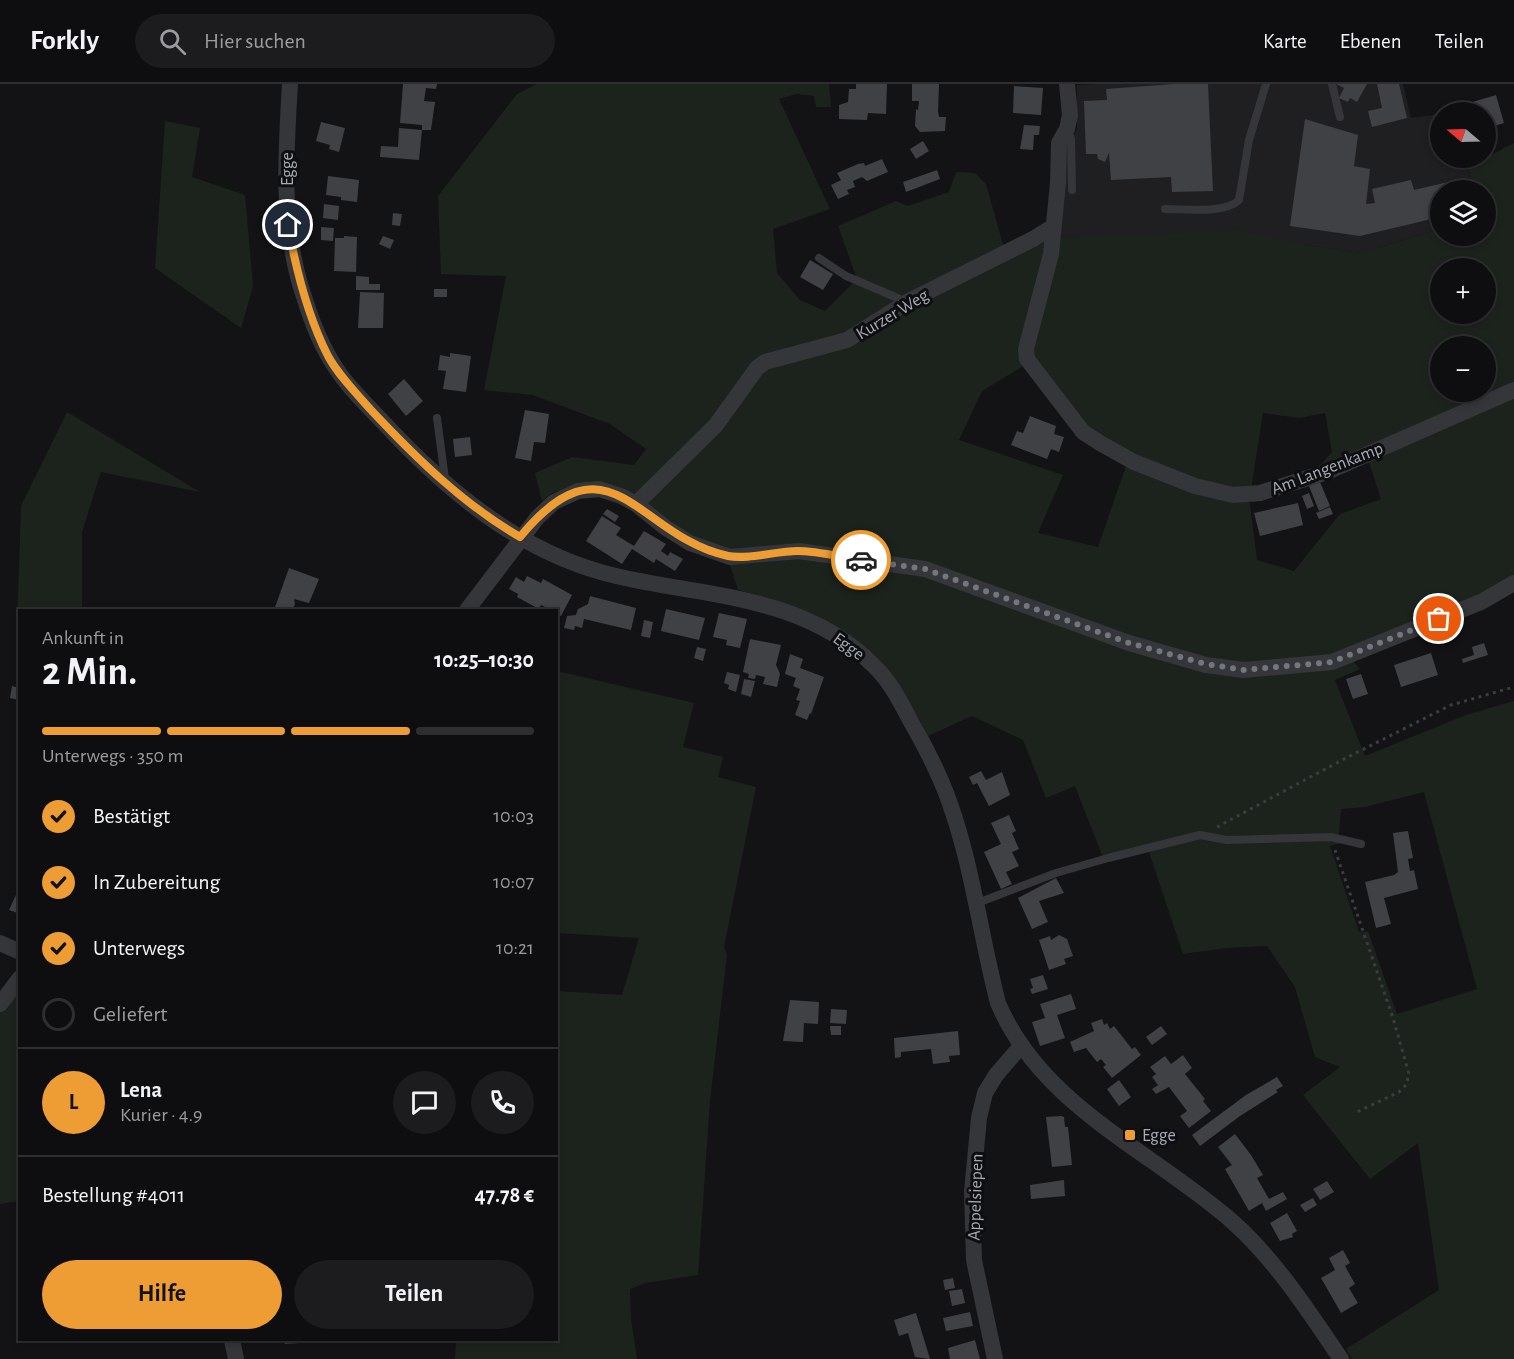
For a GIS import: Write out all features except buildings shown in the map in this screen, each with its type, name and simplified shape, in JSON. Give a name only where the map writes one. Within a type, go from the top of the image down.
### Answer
[{"type":"street","name":"Egge","points":[[290,84],[286,154],[288,225],[300,282],[312,317],[329,357],[349,386],[403,444],[445,483],[476,509],[520,537],[560,557],[604,573],[742,598],[788,612],[832,633],[865,657],[888,682],[936,768],[956,822],[998,1003],[1010,1030],[1052,1081],[1096,1121],[1197,1192],[1236,1226],[1303,1302],[1341,1359]]},
{"type":"street","points":[[1054,226],[1059,143],[1067,129],[1070,115],[1067,84]]},
{"type":"street","name":"Kurzer Weg","points":[[636,504],[716,424],[757,368],[765,362],[847,340],[907,302],[1033,239],[1054,226]]},
{"type":"street","name":"Am Langenkamp","points":[[1054,226],[1052,254],[1026,349],[1027,359],[1083,432],[1134,462],[1195,486],[1233,495],[1260,493],[1327,472],[1514,390]]},
{"type":"street","points":[[468,609],[520,537],[554,502],[578,491],[599,489],[636,504],[666,528],[690,543],[730,557],[799,551],[925,569],[1129,643],[1206,664],[1244,670],[1332,662],[1481,602],[1514,583]]},
{"type":"street","points":[[0,943],[18,951]]},
{"type":"street","points":[[0,1004],[18,981]]},
{"type":"street","name":"Appelsiepen","points":[[995,1359],[974,1260],[972,1192],[979,1119],[985,1093],[996,1075],[1021,1046]]},
{"type":"street","points":[[232,1341],[236,1359]]},
{"type":"lane","points":[[1166,209],[1223,208],[1233,206],[1239,200],[1249,140],[1266,84]]},
{"type":"lane","points":[[1332,84],[1340,117]]},
{"type":"lane","points":[[1067,129],[1071,139],[1072,190]]},
{"type":"lane","points":[[819,258],[846,276],[907,302]]},
{"type":"lane","points":[[437,418],[445,483]]},
{"type":"lane","points":[[975,904],[1098,861],[1203,836],[1227,840],[1331,837],[1361,844]]},
{"type":"path","points":[[1203,836],[1240,813],[1451,705],[1514,687]]},
{"type":"path","points":[[1331,837],[1393,1018],[1409,1074],[1406,1084],[1399,1092],[1357,1112]]},
{"type":"shaded area","points":[[537,84],[829,84],[831,107],[816,107],[814,96],[796,94],[779,99],[830,209],[773,229],[777,273],[800,300],[825,311],[853,283],[901,302],[892,318],[1049,235],[1025,365],[982,391],[959,440],[1063,475],[1038,533],[1098,547],[1127,463],[1249,498],[1257,560],[1294,571],[1340,514],[1381,499],[1364,447],[1314,472],[1332,452],[1325,413],[1299,418],[1263,413],[1251,489],[1233,492],[1132,455],[1086,427],[1031,358],[1056,238],[1239,230],[1306,245],[1361,253],[1430,232],[1430,246],[1496,246],[1496,180],[1470,180],[1468,168],[1496,168],[1496,152],[1514,143],[1514,575],[1354,662],[1360,669],[1335,680],[1365,756],[1466,715],[1514,701],[1514,1359],[1352,1359],[1346,1349],[1439,1290],[1418,1143],[1370,1179],[1303,1095],[1340,1067],[1315,1057],[1295,987],[1267,946],[1226,948],[1183,954],[1149,852],[1105,863],[1075,786],[1046,798],[1023,740],[972,716],[928,736],[920,720],[816,616],[768,598],[738,590],[729,562],[692,538],[579,483],[552,493],[542,501],[535,473],[572,457],[634,465],[646,449],[610,424],[533,395],[484,390],[506,276],[441,274],[438,196],[517,94]],"holes":[[[1424,792],[1477,989],[1397,1014],[1368,931],[1359,932],[1330,846],[1338,844],[1341,809],[1365,807]]]},
{"type":"shaded area","points":[[1403,84],[1411,118],[1430,115],[1430,168],[1468,168],[1470,180],[1430,180],[1430,232],[1361,253],[1306,245],[1142,236],[1056,238],[1062,154],[1077,129],[1077,85]]},
{"type":"shaded area","points":[[165,121],[200,128],[192,177],[245,195],[253,286],[241,328],[155,268]]},
{"type":"shaded area","points":[[956,172],[975,173],[986,184],[1004,248],[907,297],[857,279],[838,226],[896,201],[908,206],[949,192]]},
{"type":"shaded area","points":[[67,412],[200,492],[101,472],[82,532],[82,609],[18,609],[18,679],[16,654],[21,506]]},
{"type":"shaded area","points":[[558,671],[694,703],[683,747],[723,757],[718,777],[756,787],[724,947],[727,954],[710,1101],[698,1275],[645,1283],[630,1289],[631,1319],[637,1359],[455,1359],[456,1341],[558,1341],[558,991],[622,995],[639,938],[558,933]]},
{"type":"shaded area","points":[[18,985],[18,1201],[0,1204],[0,1008]]},
{"type":"way so far","points":[[861,560],[925,569],[1129,643],[1206,664],[1244,670],[1332,662],[1439,619]]},
{"type":"place","name":"Egge","points":[[1130,1135]]},
{"type":"route","points":[[288,225],[293,256],[312,317],[329,357],[349,386],[403,444],[465,501],[520,537],[554,502],[578,491],[599,489],[636,504],[666,528],[690,543],[730,557],[799,551],[861,560]]}]
